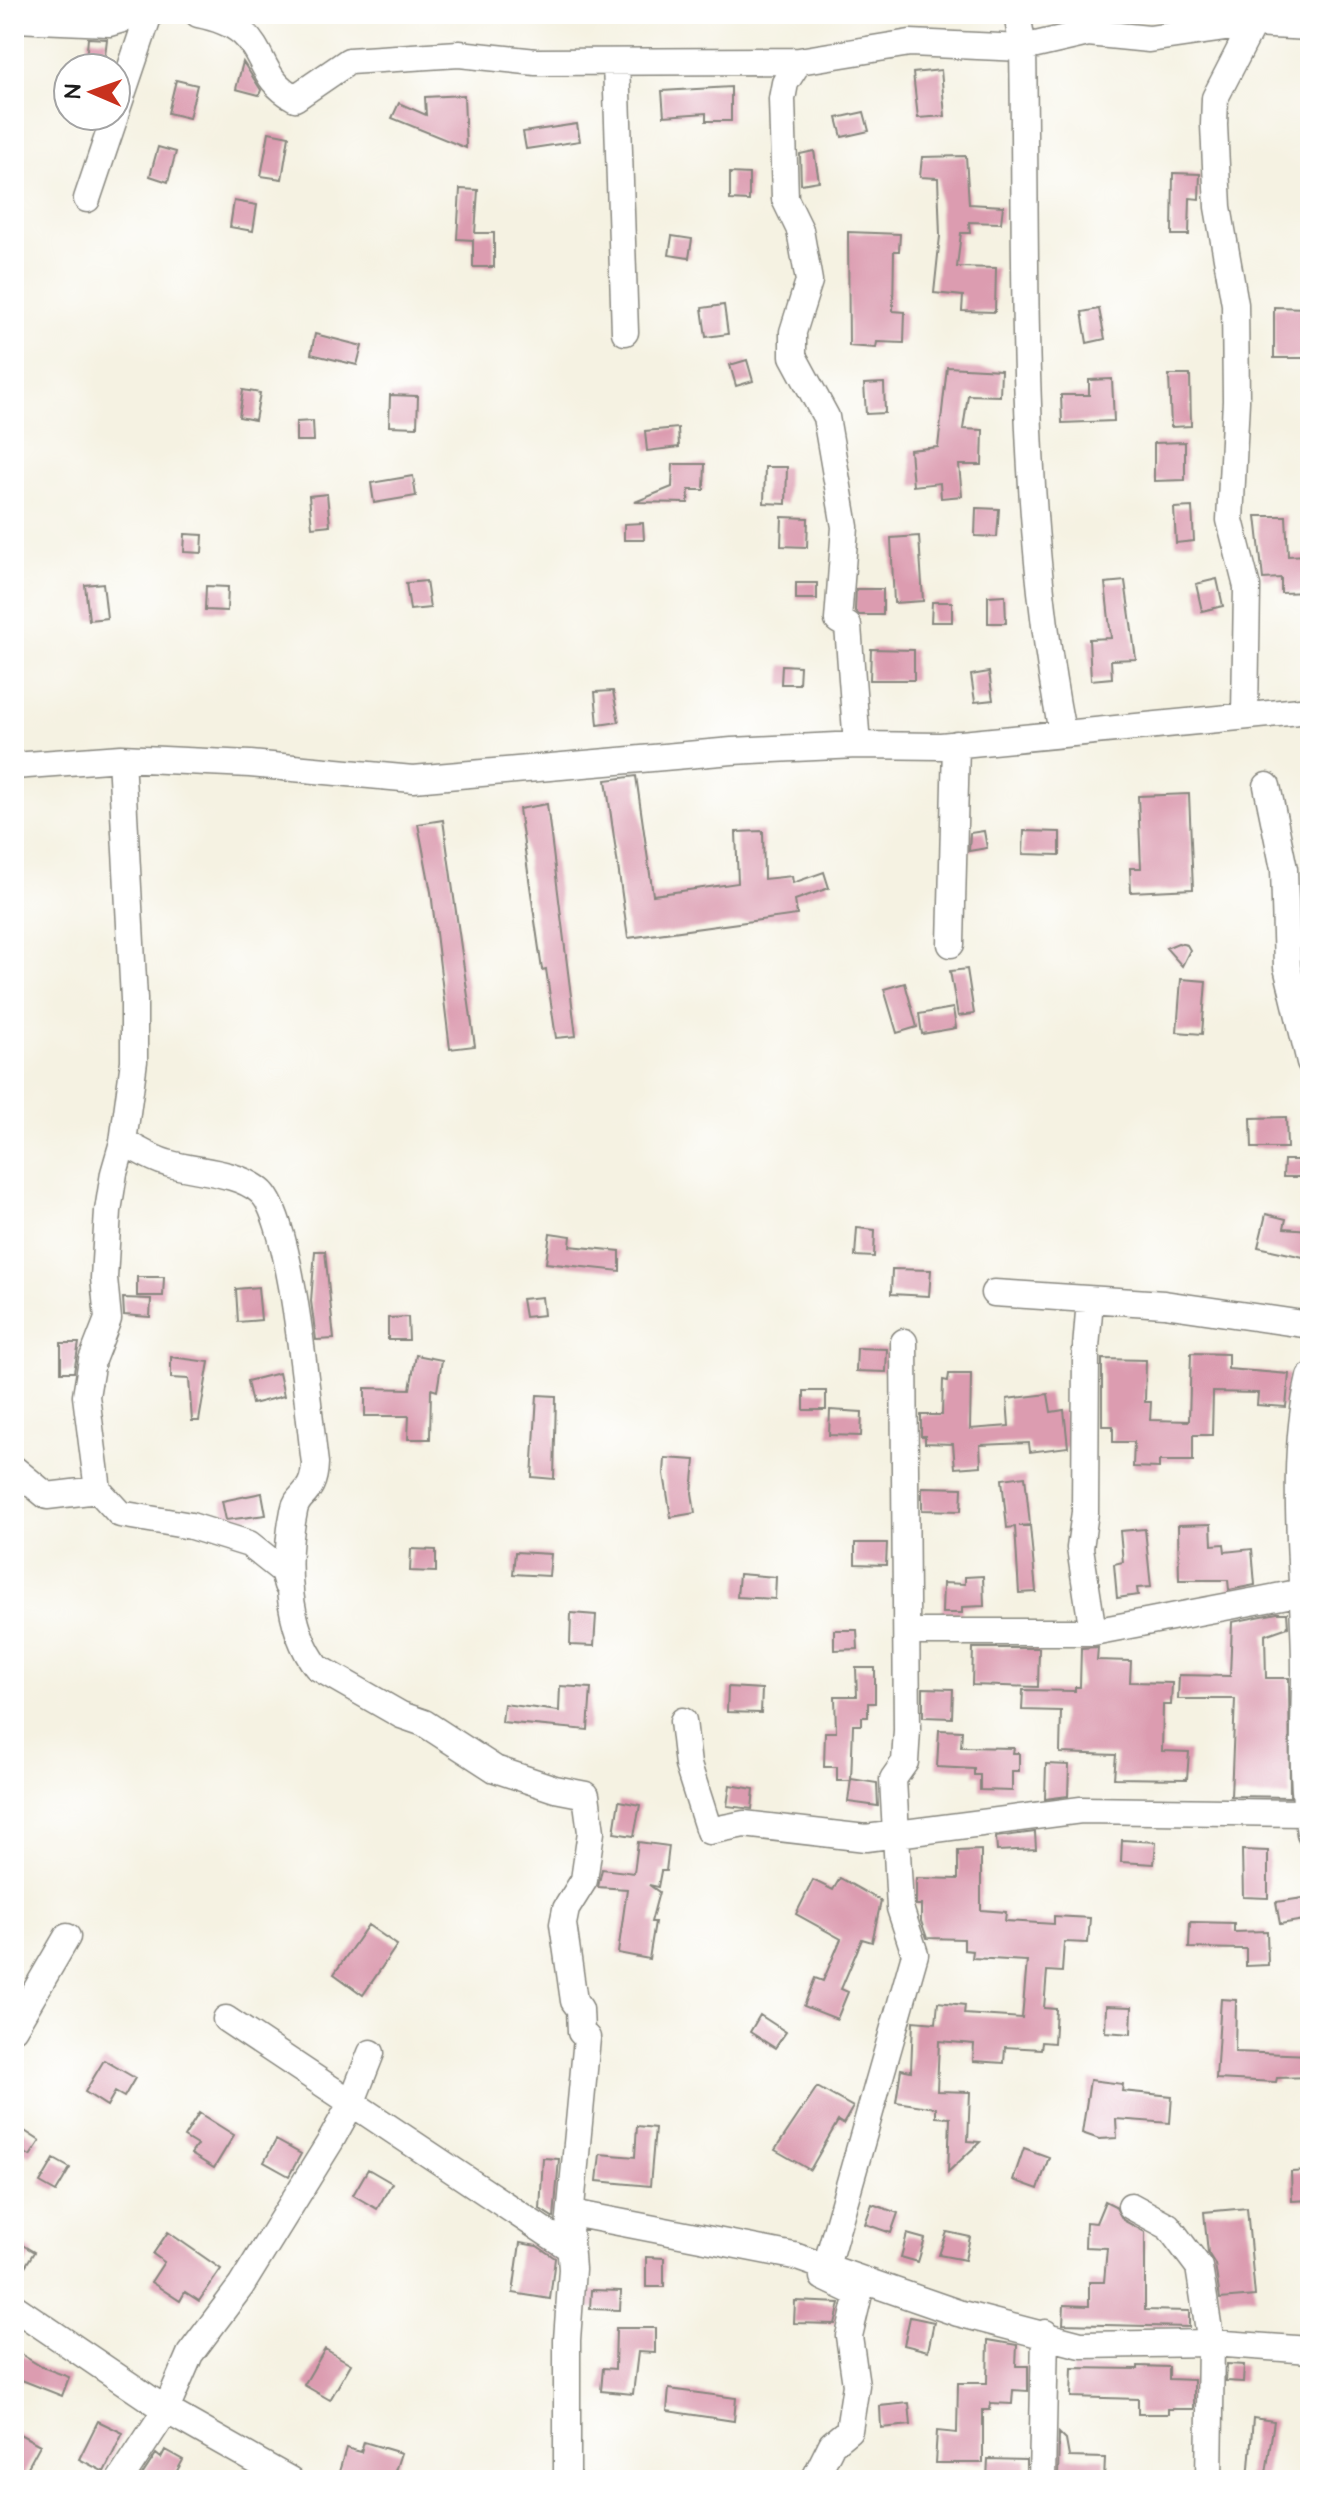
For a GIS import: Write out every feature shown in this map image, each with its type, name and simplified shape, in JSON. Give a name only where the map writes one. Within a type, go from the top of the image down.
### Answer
[{"type":"street","points":[[14,19],[109,23],[140,14]]},
{"type":"street","points":[[132,64],[149,14]]},
{"type":"street","points":[[198,14],[235,24],[248,36],[280,90],[295,98],[349,61],[459,54],[536,62],[799,61],[910,43],[1023,48],[1088,33],[1149,39],[1253,24],[1310,27]]},
{"type":"street","points":[[1017,14],[1023,48],[1029,459],[1050,671],[1062,732]]},
{"type":"street","points":[[1245,715],[1247,587],[1230,520],[1236,401],[1235,304],[1218,207],[1214,125],[1215,98],[1253,24]]},
{"type":"street","points":[[799,61],[785,83],[782,99],[785,199],[800,230],[809,281],[793,332],[793,356],[826,417],[843,513],[845,527],[838,620],[848,626],[857,745]]},
{"type":"street","points":[[616,62],[625,332]]},
{"type":"street","points":[[87,199],[109,132]]},
{"type":"street","points":[[14,766],[121,758],[250,764],[413,779],[732,751],[956,744],[1310,710]]},
{"type":"street","points":[[951,944],[956,744]]},
{"type":"street","points":[[121,758],[134,999],[134,1061],[123,1142],[108,1211],[104,1278],[108,1319],[92,1360],[86,1396],[98,1490],[120,1514],[191,1526],[249,1544],[283,1571],[298,1630],[317,1667],[401,1715],[424,1723],[495,1769],[555,1789],[586,1795],[591,1832],[584,1880],[566,1909],[563,1924],[574,2001],[580,2009],[581,2032],[587,2038],[569,2228],[567,2480]]},
{"type":"street","points":[[1267,786],[1284,869],[1287,967],[1310,1062]]},
{"type":"street","points":[[123,1142],[166,1163],[211,1172],[259,1189],[269,1201],[284,1238],[315,1463],[315,1484],[294,1508],[287,1585]]},
{"type":"street","points":[[994,1293],[1164,1304],[1310,1325]]},
{"type":"street","points":[[1090,1300],[1086,1348],[1085,1512],[1080,1548],[1093,1632]]},
{"type":"street","points":[[814,2480],[832,2444],[849,2430],[856,2385],[849,2336],[859,2294],[823,2277],[915,1954],[900,1908],[893,1779],[905,1762],[907,1741],[904,1342]]},
{"type":"street","points":[[683,1721],[688,1765],[709,1831],[744,1824],[866,1838],[1081,1810],[1308,1823],[1301,1750],[1305,1669],[1299,1422],[1310,1377]]},
{"type":"street","points":[[14,1469],[47,1496],[98,1490]]},
{"type":"street","points":[[907,1632],[1093,1632],[1303,1592]]},
{"type":"street","points":[[14,2028],[67,1937]]},
{"type":"street","points":[[226,2019],[571,2249]]},
{"type":"street","points":[[120,2480],[166,2410],[190,2354],[241,2286],[351,2104],[371,2053]]},
{"type":"street","points":[[1131,2206],[1168,2226],[1199,2267],[1211,2343],[1209,2480]]},
{"type":"street","points":[[572,2213],[794,2256],[958,2313],[1045,2333],[1081,2345],[1211,2343],[1310,2350]]},
{"type":"street","points":[[14,2307],[166,2410],[290,2480]]},
{"type":"street","points":[[1042,2480],[1045,2333]]},
{"type":"building","points":[[88,38],[107,39],[105,52],[87,52]]},
{"type":"building","points":[[243,62],[261,90],[259,95],[236,89]]},
{"type":"building","points":[[941,70],[945,116],[918,118],[913,73]]},
{"type":"building","points":[[176,80],[197,85],[189,118],[168,113]]},
{"type":"building","points":[[731,87],[731,121],[706,121],[706,113],[664,116],[662,91]]},
{"type":"building","points":[[464,95],[466,148],[392,118],[399,103],[426,115],[425,97]]},
{"type":"building","points":[[864,112],[869,131],[842,137],[837,118]]},
{"type":"building","points":[[577,124],[580,141],[526,149],[523,132]]},
{"type":"building","points":[[269,132],[289,136],[282,179],[261,176]]},
{"type":"building","points":[[158,147],[176,152],[168,182],[150,176]]},
{"type":"building","points":[[814,151],[819,181],[801,184],[800,154]]},
{"type":"building","points":[[966,156],[969,204],[1003,206],[1001,223],[969,222],[970,233],[961,233],[957,267],[996,268],[995,312],[962,311],[963,296],[934,293],[940,236],[938,178],[920,177],[922,157]]},
{"type":"building","points":[[730,173],[749,174],[749,201],[730,200]]},
{"type":"building","points":[[1173,173],[1200,174],[1199,199],[1190,198],[1189,235],[1172,235]]},
{"type":"building","points":[[460,189],[478,190],[475,233],[494,233],[494,267],[473,267],[473,240],[457,239]]},
{"type":"building","points":[[234,201],[257,205],[253,231],[230,227]]},
{"type":"building","points":[[848,232],[900,234],[899,251],[894,251],[893,311],[905,312],[904,343],[877,342],[876,348],[849,346]]},
{"type":"building","points":[[672,236],[692,239],[689,258],[669,255]]},
{"type":"building","points":[[724,305],[728,334],[706,337],[702,308]]},
{"type":"building","points":[[1274,307],[1307,308],[1308,358],[1274,358]]},
{"type":"building","points":[[1099,309],[1105,339],[1087,343],[1082,312]]},
{"type":"building","points":[[315,334],[362,346],[357,365],[311,354]]},
{"type":"building","points":[[747,360],[753,381],[736,386],[730,365]]},
{"type":"building","points":[[947,367],[1001,370],[1000,396],[968,395],[963,429],[983,430],[982,465],[959,465],[962,496],[941,498],[940,483],[913,486],[910,450],[938,447]]},
{"type":"building","points":[[1169,375],[1190,375],[1191,426],[1171,427]]},
{"type":"building","points":[[1112,379],[1114,421],[1062,423],[1061,395],[1089,395],[1089,380]]},
{"type":"building","points":[[884,383],[885,413],[866,414],[864,384]]},
{"type":"building","points":[[243,390],[260,393],[255,420],[239,417]]},
{"type":"building","points":[[390,395],[418,396],[417,427],[389,426]]},
{"type":"building","points":[[313,421],[314,441],[296,441],[296,422]]},
{"type":"building","points":[[678,428],[679,447],[647,451],[645,431]]},
{"type":"building","points":[[1185,442],[1185,480],[1154,481],[1154,443]]},
{"type":"building","points":[[673,464],[705,464],[704,490],[689,490],[688,503],[635,502],[672,487]]},
{"type":"building","points":[[765,467],[787,467],[786,504],[764,503]]},
{"type":"building","points":[[413,476],[416,496],[374,503],[371,483]]},
{"type":"building","points":[[327,494],[330,525],[312,527],[309,496]]},
{"type":"building","points":[[1192,507],[1194,541],[1176,543],[1174,508]]},
{"type":"building","points":[[976,508],[999,509],[997,537],[975,536]]},
{"type":"building","points":[[1256,516],[1286,516],[1288,556],[1308,555],[1310,592],[1281,593],[1281,578],[1263,579]]},
{"type":"building","points":[[782,517],[808,518],[807,547],[781,546]]},
{"type":"building","points":[[643,523],[644,540],[624,540],[624,524]]},
{"type":"building","points":[[185,534],[203,535],[202,553],[184,552]]},
{"type":"building","points":[[919,536],[923,601],[894,603],[891,538]]},
{"type":"building","points":[[1217,579],[1223,606],[1202,611],[1196,584]]},
{"type":"building","points":[[426,581],[430,608],[410,610],[406,583]]},
{"type":"building","points":[[1125,581],[1136,659],[1111,660],[1112,678],[1091,680],[1089,639],[1111,638],[1105,583]]},
{"type":"building","points":[[103,583],[107,618],[89,620],[85,585]]},
{"type":"building","points":[[796,583],[817,583],[817,599],[796,599]]},
{"type":"building","points":[[206,586],[228,587],[227,611],[205,610]]},
{"type":"building","points":[[856,589],[883,589],[883,615],[859,615],[855,611]]},
{"type":"building","points":[[1005,595],[1006,623],[988,623],[988,596]]},
{"type":"building","points":[[932,602],[952,602],[952,622],[931,622]]},
{"type":"building","points":[[871,649],[914,650],[914,680],[870,680]]},
{"type":"building","points":[[782,665],[800,666],[799,684],[781,684]]},
{"type":"building","points":[[989,672],[993,700],[975,702],[971,675]]},
{"type":"building","points":[[613,691],[619,722],[598,725],[595,692]]},
{"type":"building","points":[[636,776],[653,895],[738,883],[736,832],[763,831],[764,879],[792,876],[793,883],[824,872],[829,888],[795,900],[797,915],[628,938],[606,780]]},
{"type":"building","points":[[1189,794],[1193,889],[1131,892],[1130,868],[1141,868],[1138,796]]},
{"type":"building","points":[[547,804],[576,1036],[556,1038],[546,969],[542,970],[519,809]]},
{"type":"building","points":[[443,820],[475,1046],[450,1049],[431,892],[418,824]]},
{"type":"building","points":[[984,831],[987,848],[969,851],[970,833]]},
{"type":"building","points":[[1024,831],[1060,832],[1060,855],[1023,854]]},
{"type":"building","points":[[1178,943],[1187,945],[1190,950],[1182,966],[1166,948]]},
{"type":"building","points":[[967,969],[974,1014],[958,1016],[950,971]]},
{"type":"building","points":[[1181,979],[1206,981],[1202,1034],[1177,1032]]},
{"type":"building","points":[[905,983],[917,1027],[897,1033],[884,989]]},
{"type":"building","points":[[953,1008],[956,1028],[922,1034],[919,1014]]},
{"type":"building","points":[[1286,1117],[1287,1148],[1252,1148],[1251,1118]]},
{"type":"building","points":[[1284,1160],[1308,1160],[1308,1177],[1283,1177]]},
{"type":"building","points":[[1266,1214],[1286,1219],[1284,1228],[1310,1230],[1308,1258],[1258,1247]]},
{"type":"building","points":[[857,1228],[875,1230],[874,1257],[855,1256]]},
{"type":"building","points":[[550,1233],[571,1236],[570,1246],[620,1251],[620,1271],[546,1263]]},
{"type":"building","points":[[315,1251],[325,1251],[334,1339],[316,1340],[311,1301]]},
{"type":"building","points":[[892,1269],[931,1270],[929,1296],[891,1294]]},
{"type":"building","points":[[137,1277],[164,1277],[163,1296],[137,1296]]},
{"type":"building","points":[[258,1287],[261,1320],[238,1322],[236,1289]]},
{"type":"building","points":[[542,1297],[544,1315],[525,1317],[522,1299]]},
{"type":"building","points":[[123,1298],[151,1299],[150,1317],[124,1315]]},
{"type":"building","points":[[408,1317],[409,1340],[388,1340],[388,1318]]},
{"type":"building","points":[[61,1343],[79,1343],[74,1372],[61,1372]]},
{"type":"building","points":[[857,1348],[887,1349],[886,1372],[856,1371]]},
{"type":"building","points":[[1191,1353],[1228,1354],[1228,1369],[1289,1374],[1286,1407],[1257,1405],[1258,1393],[1213,1392],[1212,1435],[1193,1435],[1193,1461],[1159,1461],[1159,1468],[1133,1467],[1134,1442],[1113,1442],[1113,1426],[1102,1426],[1102,1359],[1146,1360],[1145,1402],[1151,1402],[1150,1420],[1189,1421]]},
{"type":"building","points":[[416,1355],[442,1360],[437,1391],[431,1389],[430,1439],[408,1439],[409,1416],[365,1416],[365,1388],[410,1389]]},
{"type":"building","points":[[171,1357],[209,1362],[199,1421],[192,1421],[189,1379],[171,1378]]},
{"type":"building","points":[[279,1373],[284,1396],[252,1404],[247,1381]]},
{"type":"building","points":[[949,1374],[971,1374],[970,1429],[1009,1426],[1007,1399],[1048,1394],[1051,1412],[1064,1410],[1068,1447],[1030,1452],[1029,1443],[980,1445],[981,1466],[955,1468],[953,1444],[925,1443],[925,1436],[921,1436],[921,1415],[942,1415],[943,1380],[948,1381]]},
{"type":"building","points":[[804,1391],[826,1391],[826,1410],[804,1410]]},
{"type":"building","points":[[537,1395],[556,1396],[554,1479],[532,1477]]},
{"type":"building","points":[[830,1410],[862,1412],[861,1436],[829,1435]]},
{"type":"building","points":[[665,1458],[695,1460],[692,1493],[695,1513],[671,1517],[664,1474]]},
{"type":"building","points":[[1025,1476],[1030,1525],[1019,1526],[1030,1526],[1036,1592],[1019,1593],[1015,1527],[1007,1528],[1002,1479]]},
{"type":"building","points":[[922,1487],[962,1488],[961,1511],[922,1510]]},
{"type":"building","points":[[262,1493],[266,1515],[226,1520],[222,1501]]},
{"type":"building","points":[[1211,1524],[1212,1545],[1224,1544],[1225,1552],[1252,1549],[1255,1585],[1229,1590],[1228,1580],[1179,1580],[1178,1525]]},
{"type":"building","points":[[1145,1529],[1151,1587],[1137,1588],[1138,1595],[1117,1598],[1114,1564],[1123,1562],[1120,1531]]},
{"type":"building","points":[[855,1543],[887,1543],[886,1565],[855,1564]]},
{"type":"building","points":[[411,1549],[436,1550],[436,1572],[410,1571]]},
{"type":"building","points":[[515,1552],[551,1554],[549,1576],[513,1574]]},
{"type":"building","points":[[739,1574],[776,1577],[775,1599],[737,1597]]},
{"type":"building","points":[[983,1576],[984,1606],[962,1607],[962,1613],[942,1613],[943,1583],[965,1584],[965,1577]]},
{"type":"building","points":[[571,1613],[596,1615],[594,1646],[570,1645]]},
{"type":"building","points":[[1287,1613],[1288,1627],[1265,1635],[1266,1678],[1289,1678],[1290,1797],[1231,1796],[1235,1699],[1178,1699],[1179,1675],[1230,1676],[1232,1622]]},
{"type":"building","points":[[834,1630],[857,1630],[858,1649],[834,1650]]},
{"type":"building","points":[[1098,1647],[1097,1660],[1131,1661],[1130,1682],[1172,1683],[1171,1705],[1163,1705],[1162,1751],[1189,1752],[1187,1779],[1114,1778],[1116,1755],[1060,1753],[1061,1711],[1022,1710],[1023,1690],[1075,1691],[1075,1687],[1080,1687],[1081,1648]]},
{"type":"building","points":[[973,1648],[1039,1648],[1038,1687],[972,1685]]},
{"type":"building","points":[[856,1668],[875,1668],[875,1703],[868,1703],[868,1717],[862,1717],[862,1725],[853,1725],[851,1781],[837,1781],[837,1767],[824,1767],[825,1732],[836,1732],[835,1696],[857,1696]]},
{"type":"building","points":[[560,1686],[591,1688],[588,1730],[502,1722],[504,1704],[559,1711]]},
{"type":"building","points":[[728,1687],[762,1689],[761,1713],[727,1712]]},
{"type":"building","points":[[923,1688],[953,1689],[952,1718],[923,1717]]},
{"type":"building","points":[[939,1730],[962,1731],[961,1747],[1014,1748],[1013,1753],[1019,1753],[1019,1771],[1012,1771],[1012,1791],[980,1790],[980,1775],[974,1775],[974,1769],[937,1767]]},
{"type":"building","points":[[1046,1764],[1069,1765],[1068,1796],[1045,1799]]},
{"type":"building","points":[[851,1779],[877,1783],[878,1806],[848,1802]]},
{"type":"building","points":[[730,1785],[754,1789],[752,1809],[727,1806]]},
{"type":"building","points":[[619,1801],[640,1805],[634,1836],[614,1833]]},
{"type":"building","points":[[1035,1832],[1036,1849],[997,1851],[996,1837]]},
{"type":"building","points":[[1122,1840],[1156,1842],[1154,1864],[1121,1862]]},
{"type":"building","points":[[638,1842],[669,1846],[666,1871],[661,1871],[658,1887],[649,1885],[659,1892],[651,1922],[655,1922],[649,1959],[618,1953],[627,1889],[598,1887],[602,1869],[634,1873]]},
{"type":"building","points":[[981,1850],[981,1910],[1006,1912],[1005,1921],[1054,1924],[1054,1916],[1090,1918],[1088,1943],[1064,1942],[1062,1972],[1047,1971],[1044,2008],[1056,2009],[1054,2043],[1042,2042],[1041,2049],[1005,2047],[1004,2063],[973,2061],[974,2044],[939,2041],[937,2091],[970,2092],[968,2141],[980,2142],[948,2172],[950,2118],[936,2117],[936,2108],[896,2102],[901,2069],[911,2071],[913,2021],[936,2023],[938,2002],[965,2005],[964,2014],[1022,2018],[1027,1961],[972,1958],[973,1951],[964,1950],[964,1939],[927,1938],[921,1921],[921,1905],[916,1905],[916,1878],[958,1879],[958,1851]]},
{"type":"building","points":[[1242,1850],[1268,1851],[1268,1898],[1243,1897]]},
{"type":"building","points":[[840,1878],[881,1901],[872,1942],[862,1939],[841,1989],[848,1992],[837,2019],[804,2006],[815,1978],[823,1981],[841,1939],[796,1914],[813,1880],[833,1890]]},
{"type":"building","points":[[1310,1897],[1310,1919],[1280,1924],[1276,1902]]},
{"type":"building","points":[[1190,1922],[1234,1923],[1234,1932],[1267,1931],[1268,1965],[1246,1966],[1246,1949],[1189,1948]]},
{"type":"building","points":[[368,1925],[397,1945],[363,1995],[334,1974]]},
{"type":"building","points":[[1221,1999],[1236,2000],[1235,2052],[1310,2055],[1310,2077],[1277,2078],[1276,2082],[1216,2079]]},
{"type":"building","points":[[1106,2006],[1132,2007],[1131,2034],[1105,2032]]},
{"type":"building","points":[[760,2015],[786,2032],[775,2048],[750,2032]]},
{"type":"building","points":[[104,2060],[135,2078],[124,2097],[115,2092],[107,2106],[85,2092]]},
{"type":"building","points":[[1090,2080],[1123,2084],[1122,2091],[1172,2096],[1170,2123],[1116,2119],[1117,2138],[1099,2139],[1082,2133]]},
{"type":"building","points":[[817,2087],[853,2107],[843,2124],[838,2121],[810,2170],[775,2150]]},
{"type":"building","points":[[199,2113],[234,2135],[214,2168],[191,2154],[197,2145],[184,2137]]},
{"type":"building","points":[[14,2124],[40,2141],[30,2156],[14,2146]]},
{"type":"building","points":[[637,2126],[655,2128],[650,2186],[597,2181],[600,2154],[635,2157]]},
{"type":"building","points":[[276,2140],[301,2154],[289,2176],[264,2162]]},
{"type":"building","points":[[1024,2148],[1049,2157],[1038,2189],[1013,2180]]},
{"type":"building","points":[[543,2158],[559,2159],[554,2218],[540,2209]]},
{"type":"building","points":[[54,2159],[70,2168],[56,2192],[40,2183]]},
{"type":"building","points":[[368,2169],[392,2183],[377,2209],[353,2195]]},
{"type":"building","points":[[1310,2171],[1310,2200],[1292,2201],[1291,2172]]},
{"type":"building","points":[[1105,2201],[1115,2206],[1123,2220],[1145,2232],[1145,2310],[1189,2311],[1189,2327],[1063,2324],[1064,2305],[1089,2306],[1089,2282],[1104,2282],[1107,2248],[1085,2247],[1086,2222],[1096,2223]]},
{"type":"building","points":[[872,2204],[898,2213],[891,2233],[865,2224]]},
{"type":"building","points":[[1247,2208],[1255,2296],[1220,2299],[1215,2264],[1208,2253],[1204,2212]]},
{"type":"building","points":[[168,2232],[221,2269],[199,2301],[185,2292],[180,2301],[151,2282],[164,2262],[153,2254]]},
{"type":"building","points":[[947,2232],[970,2237],[965,2260],[939,2255]]},
{"type":"building","points":[[907,2234],[925,2239],[918,2262],[901,2257]]},
{"type":"building","points":[[14,2240],[34,2252],[14,2284]]},
{"type":"building","points":[[520,2243],[537,2246],[555,2258],[550,2299],[513,2293]]},
{"type":"building","points":[[646,2257],[664,2258],[664,2287],[646,2287]]},
{"type":"building","points":[[591,2290],[621,2291],[620,2310],[590,2309]]},
{"type":"building","points":[[795,2301],[840,2303],[835,2324],[794,2323]]},
{"type":"building","points":[[910,2317],[934,2322],[928,2351],[904,2345]]},
{"type":"building","points":[[616,2328],[655,2328],[655,2353],[638,2352],[633,2394],[601,2391],[603,2368],[615,2369]]},
{"type":"building","points":[[988,2340],[1017,2345],[1016,2366],[1028,2366],[1028,2391],[1013,2390],[1012,2404],[991,2403],[990,2410],[983,2410],[983,2463],[935,2463],[937,2431],[957,2433],[958,2383],[987,2383]]},
{"type":"building","points":[[325,2349],[351,2364],[330,2400],[304,2385]]},
{"type":"building","points":[[14,2350],[42,2367],[69,2377],[62,2396],[14,2377]]},
{"type":"building","points":[[1227,2364],[1244,2365],[1243,2382],[1226,2381]]},
{"type":"building","points":[[1138,2366],[1169,2367],[1169,2379],[1194,2380],[1194,2409],[1168,2409],[1168,2414],[1138,2414],[1138,2399],[1071,2397],[1072,2368],[1138,2369]]},
{"type":"building","points":[[669,2389],[736,2398],[734,2421],[667,2411]]},
{"type":"building","points":[[909,2403],[911,2425],[881,2428],[880,2406]]},
{"type":"building","points":[[1253,2418],[1274,2421],[1265,2480],[1248,2480]]},
{"type":"building","points":[[98,2421],[123,2433],[104,2472],[79,2459]]},
{"type":"building","points":[[14,2431],[40,2445],[21,2480],[14,2480]]},
{"type":"building","points":[[1059,2433],[1066,2440],[1069,2457],[1105,2458],[1104,2480],[1058,2480]]},
{"type":"building","points":[[364,2442],[401,2453],[392,2480],[347,2480],[349,2475],[339,2472],[346,2448],[361,2452]]},
{"type":"building","points":[[165,2450],[183,2460],[172,2480],[139,2480],[156,2454],[161,2458]]},
{"type":"building","points":[[988,2459],[1026,2460],[1026,2480],[987,2480]]}]
